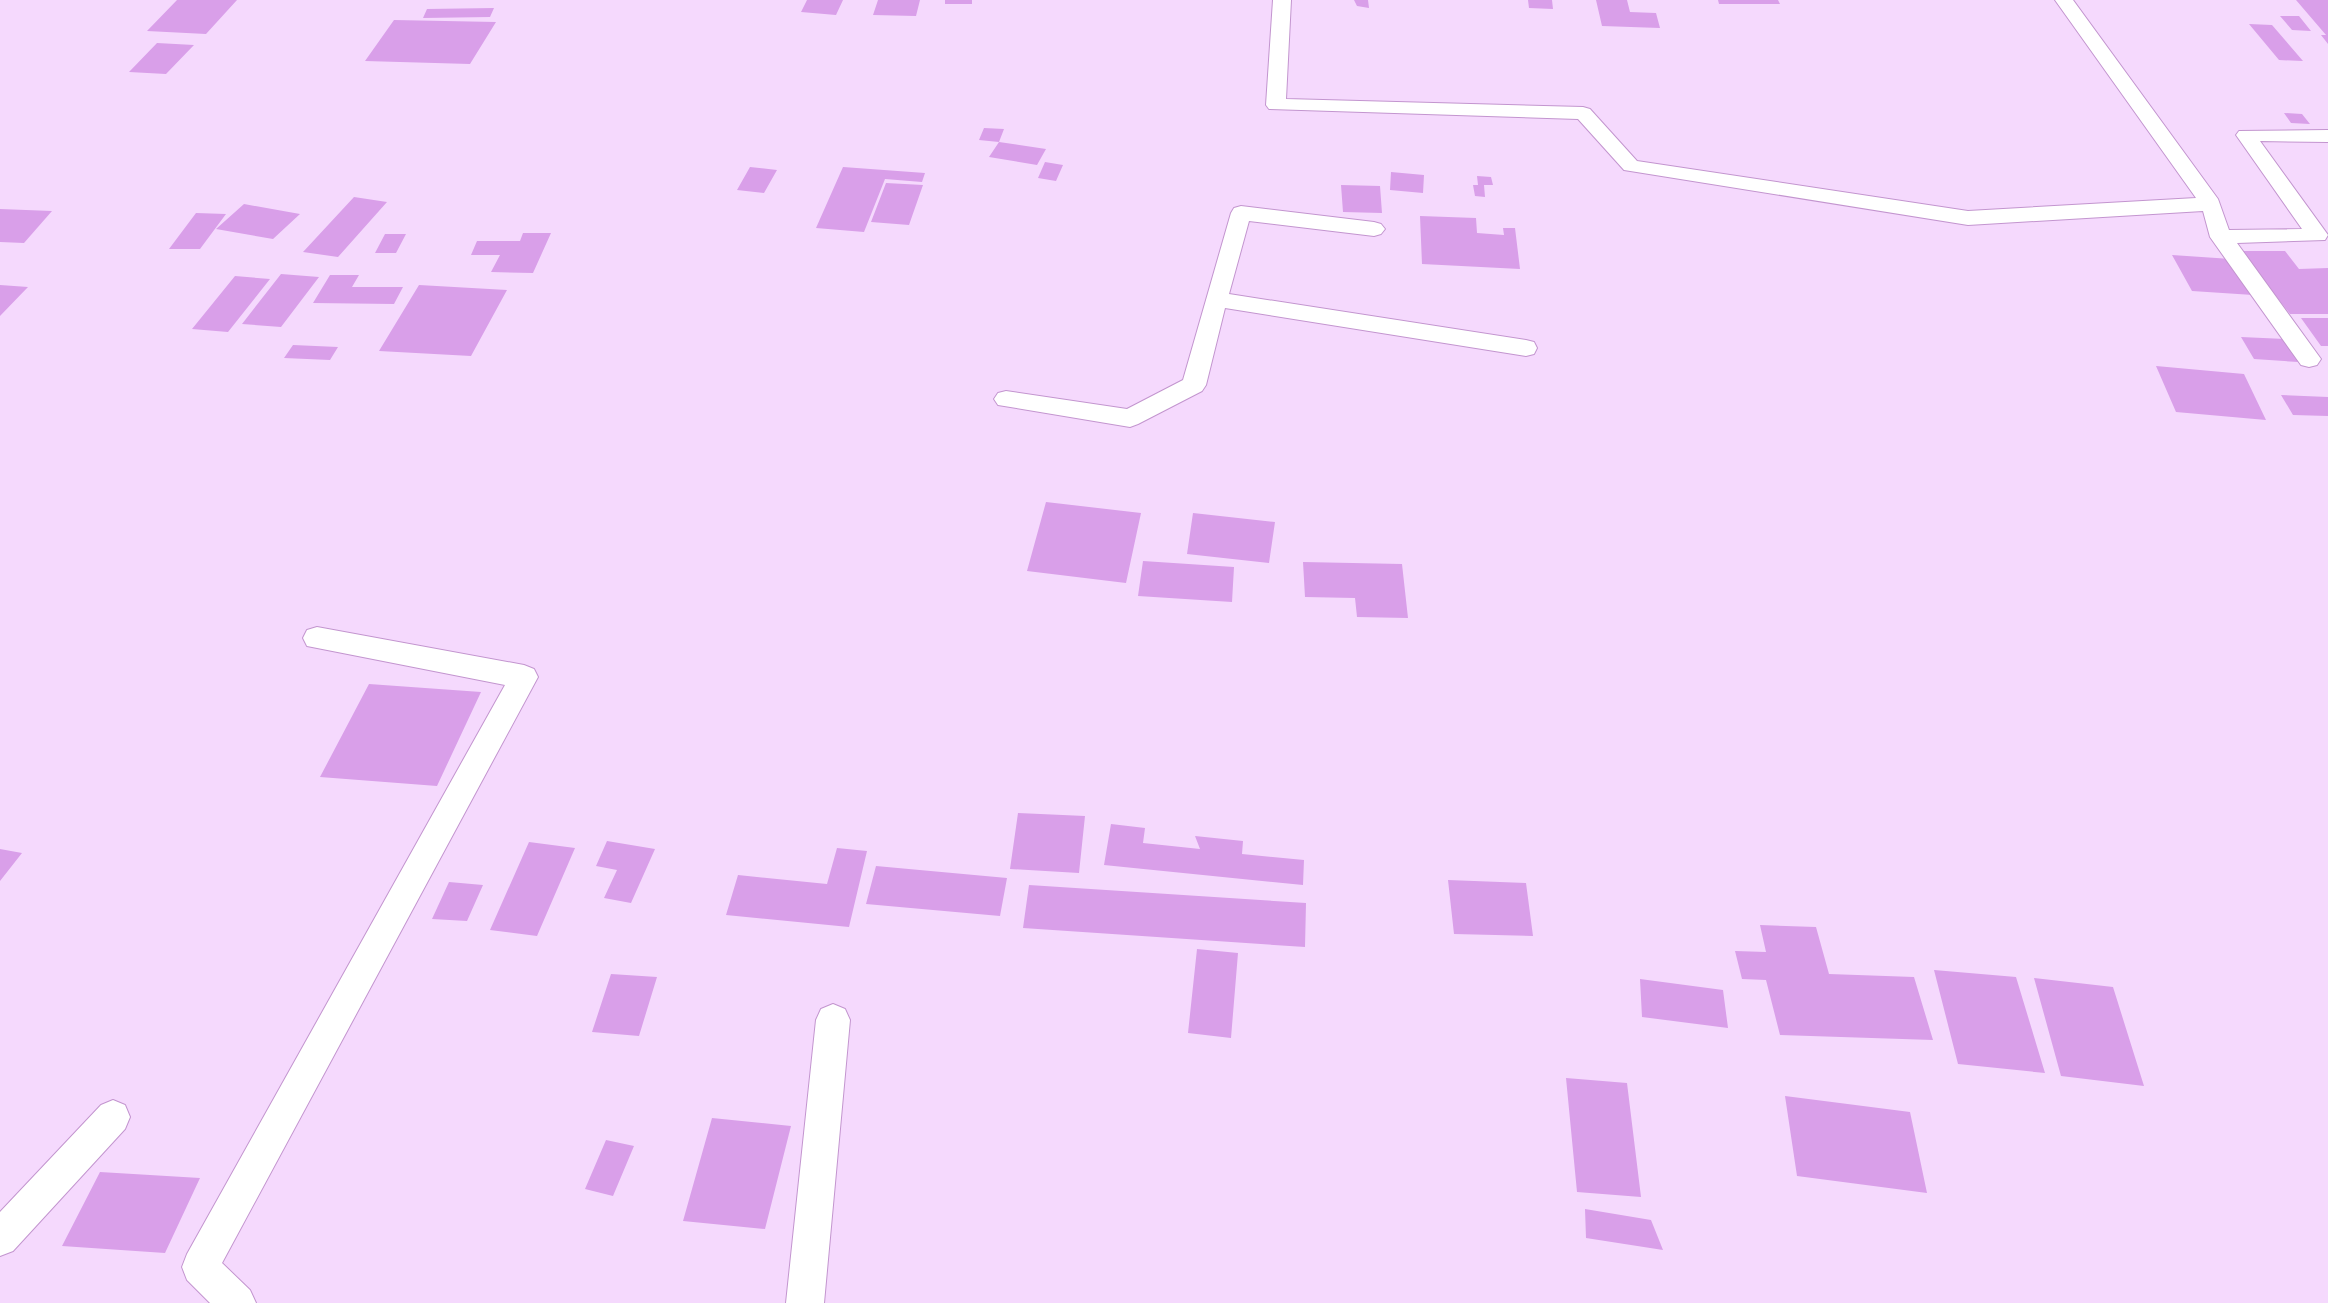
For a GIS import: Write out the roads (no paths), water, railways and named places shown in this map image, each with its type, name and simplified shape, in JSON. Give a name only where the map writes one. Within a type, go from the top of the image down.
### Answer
[{"type":"street","points":[[1282,0],[1276,105],[1583,113],[1631,166],[1968,218],[2211,204]]},
{"type":"street","points":[[2064,0],[2211,204],[2221,237],[2309,359]]},
{"type":"street","points":[[2221,237],[2318,235],[2246,135],[2328,136]]},
{"type":"street","points":[[1006,399],[1130,418],[1194,385],[1216,299],[1241,214],[1374,229]]},
{"type":"street","points":[[1216,299],[1526,348]]},
{"type":"street","points":[[237,1303],[200,1268],[524,677],[318,638]]},
{"type":"street","points":[[805,1303],[833,1020]]},
{"type":"street","points":[[0,1238],[114,1117]]}]
